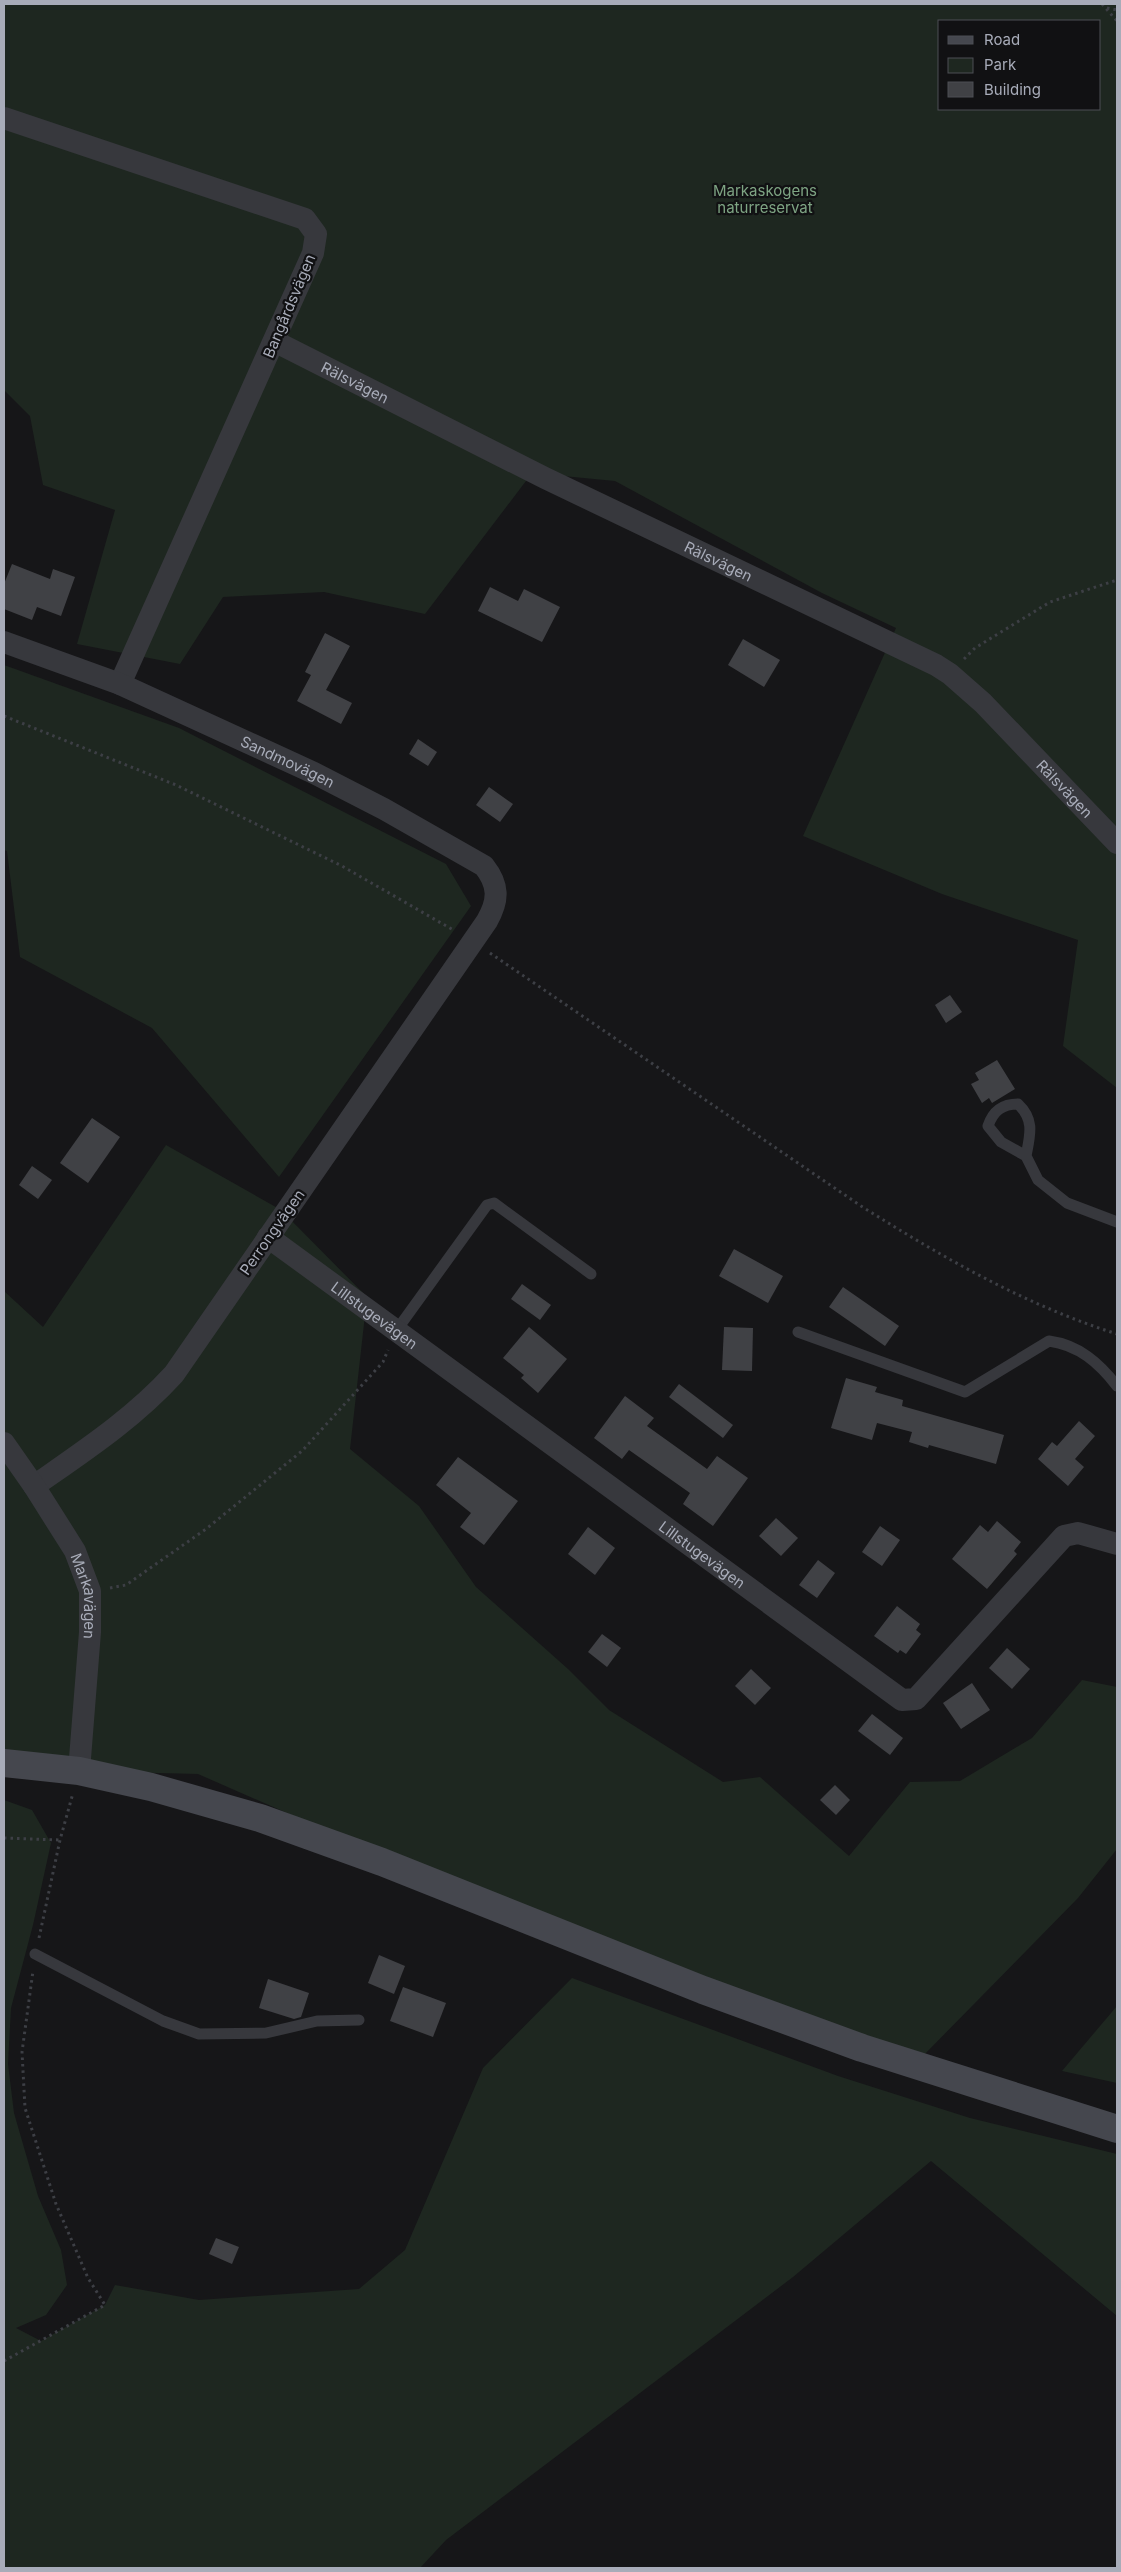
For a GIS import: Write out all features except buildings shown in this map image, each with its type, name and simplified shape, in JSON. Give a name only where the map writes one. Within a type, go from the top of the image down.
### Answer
[{"type":"street","name":"Bangårdsvägen","points":[[4,118],[305,219],[316,234],[313,253],[120,684]]},
{"type":"street","name":"Rälsvägen","points":[[274,341],[544,478],[950,674],[983,703],[1117,843]]},
{"type":"street","name":"Sandmovägen","points":[[4,642],[120,684],[314,773],[384,809],[484,866],[492,876],[496,892],[495,907],[472,941]]},
{"type":"street","name":"Perrongvägen","points":[[34,1486],[127,1419],[154,1396],[174,1374],[472,941]]},
{"type":"street","name":"Lillstugevägen","points":[[268,1237],[902,1700],[916,1699],[1064,1536],[1078,1533],[1117,1544]]},
{"type":"street","name":"Markavägen","points":[[4,1443],[75,1551],[90,1591],[90,1632],[79,1771]]},
{"type":"street","points":[[4,1763],[79,1771],[151,1787],[260,1818],[382,1862],[638,1964],[852,2045],[1117,2129]]},
{"type":"lane","points":[[1026,1156],[1030,1133],[1028,1114],[1018,1104],[1006,1104],[992,1114],[988,1126],[1001,1142],[1026,1156],[1038,1180],[1067,1202],[1117,1222]]},
{"type":"lane","points":[[396,1331],[487,1205],[494,1203],[591,1274]]},
{"type":"lane","points":[[798,1332],[965,1392],[1049,1341],[1065,1343],[1098,1362],[1117,1386]]},
{"type":"lane","points":[[35,1954],[163,2021],[199,2034],[266,2033],[317,2021],[359,2020]]},
{"type":"path","points":[[1102,4],[1117,21]]},
{"type":"path","points":[[1106,8],[1117,10]]},
{"type":"path","points":[[950,674],[975,648],[1050,602],[1117,580]]},
{"type":"path","points":[[4,716],[176,785],[342,866],[472,941],[908,1236],[1004,1288],[1054,1311],[1117,1334]]},
{"type":"path","points":[[102,1590],[126,1585],[206,1529],[302,1451],[383,1362],[396,1331]]},
{"type":"path","points":[[4,2361],[105,2305],[88,2278],[56,2204],[25,2108],[22,2052],[35,1954],[60,1840],[79,1771]]},
{"type":"path","points":[[4,1838],[60,1840]]},
{"type":"green space","name":"Markaskogens naturreservat","points":[[4,4],[1117,4],[1117,1088],[1063,1046],[1078,940],[942,894],[803,836],[896,628],[822,593],[615,481],[532,473],[425,614],[324,592],[223,597],[180,664],[77,644],[115,510],[43,485],[30,416],[4,390]]},
{"type":"green space","points":[[4,665],[179,728],[446,864],[471,906],[279,1177],[152,1028],[20,957],[7,851],[4,850]]},
{"type":"green space","points":[[166,1145],[281,1210],[367,1297],[350,1449],[419,1506],[476,1587],[568,1669],[609,1710],[723,1782],[760,1777],[849,1856],[910,1782],[960,1781],[1032,1738],[1082,1680],[1117,1687],[1117,1849],[1078,1898],[919,2060],[438,1879],[198,1774],[79,1771],[4,1761],[4,1291],[43,1327]]},
{"type":"green space","points":[[4,1800],[32,1810],[51,1843],[33,1925],[11,2008],[8,2064],[14,2113],[38,2196],[61,2250],[67,2285],[46,2315],[16,2328],[41,2341],[105,2305],[115,2285],[199,2300],[359,2289],[405,2250],[483,2068],[572,1978],[838,2076],[970,2118],[1117,2154],[1117,2316],[931,2161],[793,2277],[446,2540],[420,2568],[4,2568]]},
{"type":"green space","points":[[1117,2006],[1117,2083],[1062,2071]]}]
